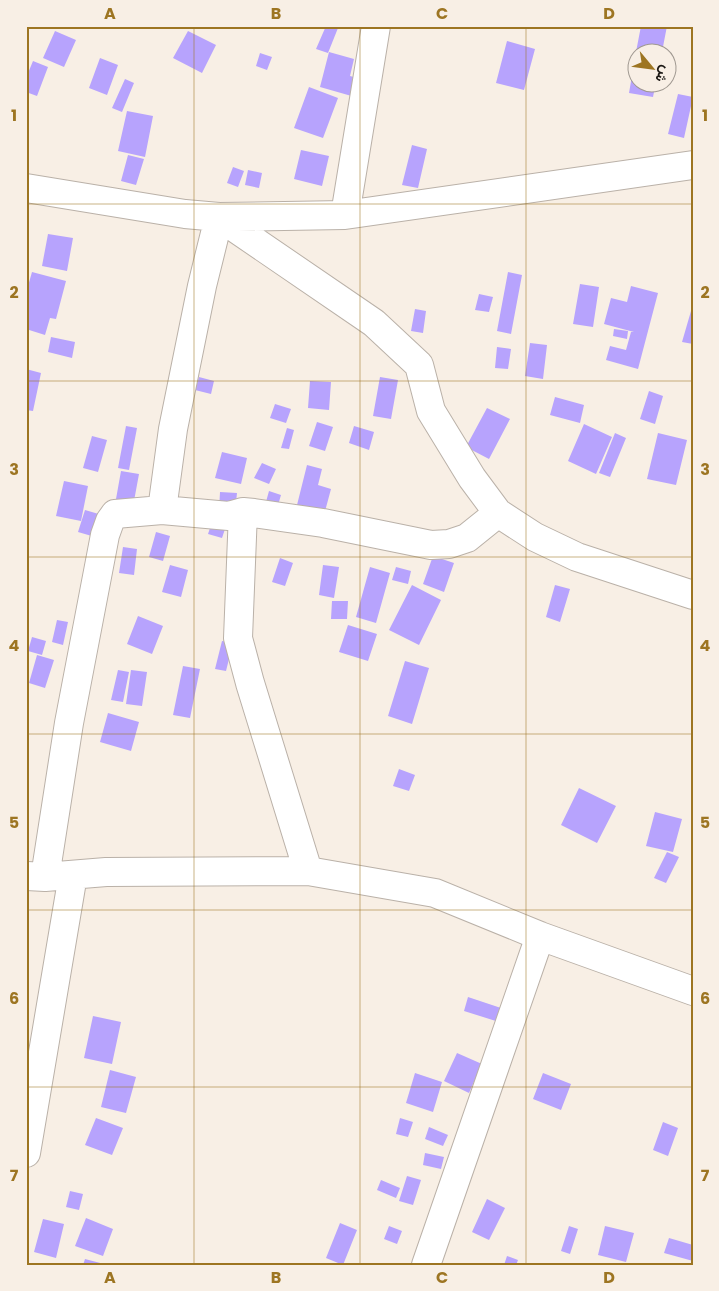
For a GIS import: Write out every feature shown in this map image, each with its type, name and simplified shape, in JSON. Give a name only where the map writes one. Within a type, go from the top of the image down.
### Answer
[{"type":"street","points":[[345,215],[376,26]]},
{"type":"street","points":[[26,188],[185,214],[219,217],[345,215],[693,165]]},
{"type":"street","points":[[162,510],[172,429],[202,286],[219,217]]},
{"type":"street","points":[[219,217],[374,324],[419,365],[431,412],[472,478],[498,513],[535,537],[577,557],[693,595]]},
{"type":"street","points":[[498,513],[467,538],[449,544],[431,545],[323,523],[243,512],[229,516],[162,510],[116,514],[110,521],[104,535],[69,723],[36,876],[106,872],[308,871],[435,893],[540,936],[693,991]]},
{"type":"street","points":[[243,512],[238,638],[308,871]]},
{"type":"street","points":[[26,1153],[73,875]]},
{"type":"street","points":[[426,1265],[540,936]]},
{"type":"building","points":[[326,26],[338,28],[328,53],[316,49]]},
{"type":"building","points":[[641,26],[667,26],[664,42],[638,42]]},
{"type":"building","points":[[55,31],[76,40],[64,67],[43,58]]},
{"type":"building","points":[[188,31],[216,45],[202,73],[173,58]]},
{"type":"building","points":[[507,41],[535,49],[524,90],[496,83]]},
{"type":"building","points":[[329,52],[354,59],[350,76],[361,79],[355,97],[320,87]]},
{"type":"building","points":[[260,53],[272,57],[267,70],[256,66]]},
{"type":"building","points":[[100,58],[118,65],[107,95],[89,88]]},
{"type":"building","points":[[33,61],[48,67],[37,96],[26,92],[26,78]]},
{"type":"building","points":[[125,79],[134,83],[122,112],[112,108]]},
{"type":"building","points":[[309,87],[338,98],[323,138],[294,128]]},
{"type":"building","points":[[629,92],[654,92],[653,97]]},
{"type":"building","points":[[678,94],[693,97],[684,138],[668,134]]},
{"type":"building","points":[[127,111],[153,116],[145,157],[118,151]]},
{"type":"building","points":[[412,145],[427,149],[418,188],[402,185]]},
{"type":"building","points":[[301,150],[329,156],[322,186],[294,179]]},
{"type":"building","points":[[128,155],[144,159],[136,185],[121,181]]},
{"type":"building","points":[[233,167],[244,171],[238,187],[227,183]]},
{"type":"building","points":[[248,170],[262,173],[259,188],[245,185]]},
{"type":"building","points":[[48,234],[73,238],[67,271],[42,266]]},
{"type":"building","points":[[32,272],[66,281],[56,319],[50,318],[45,335],[26,329],[26,293]]},
{"type":"building","points":[[508,272],[522,275],[511,334],[497,331]]},
{"type":"building","points":[[580,284],[599,287],[593,327],[573,324]]},
{"type":"building","points":[[631,286],[658,293],[638,369],[606,360],[610,346],[626,350],[631,332],[634,332],[604,324],[611,298],[627,302]]},
{"type":"building","points":[[479,294],[493,297],[489,312],[475,310]]},
{"type":"building","points":[[415,309],[426,311],[423,333],[411,331]]},
{"type":"building","points":[[691,311],[693,311],[693,344],[682,342]]},
{"type":"building","points":[[614,329],[628,331],[627,339],[613,336]]},
{"type":"building","points":[[51,337],[75,342],[72,358],[48,352]]},
{"type":"building","points":[[530,343],[547,345],[543,379],[525,376]]},
{"type":"building","points":[[497,347],[511,349],[508,369],[495,368]]},
{"type":"building","points":[[26,369],[41,373],[33,411],[26,410]]},
{"type":"building","points":[[199,377],[214,381],[211,394],[195,390]]},
{"type":"building","points":[[380,377],[398,380],[391,419],[373,416]]},
{"type":"building","points":[[310,381],[331,382],[329,410],[308,408]]},
{"type":"building","points":[[649,391],[663,396],[655,424],[640,419]]},
{"type":"building","points":[[555,397],[584,405],[580,423],[550,415]]},
{"type":"building","points":[[275,404],[291,409],[286,423],[270,418]]},
{"type":"building","points":[[487,408],[510,419],[489,459],[466,447]]},
{"type":"building","points":[[317,422],[333,427],[325,451],[309,446]]},
{"type":"building","points":[[584,424],[612,437],[596,474],[568,461]]},
{"type":"building","points":[[126,426],[137,428],[129,470],[118,468]]},
{"type":"building","points":[[354,426],[374,432],[369,450],[349,443]]},
{"type":"building","points":[[287,428],[294,430],[289,449],[281,448]]},
{"type":"building","points":[[615,433],[626,438],[610,477],[599,473]]},
{"type":"building","points":[[658,433],[687,440],[676,485],[647,479]]},
{"type":"building","points":[[92,436],[107,440],[98,472],[83,468]]},
{"type":"building","points":[[222,452],[247,458],[241,484],[215,478]]},
{"type":"building","points":[[262,463],[276,469],[269,484],[254,478]]},
{"type":"building","points":[[307,465],[322,469],[318,485],[331,489],[324,515],[296,509]]},
{"type":"building","points":[[121,471],[139,474],[134,501],[116,499]]},
{"type":"building","points":[[64,481],[88,486],[81,521],[56,516]]},
{"type":"building","points":[[269,491],[281,495],[276,512],[264,509]]},
{"type":"building","points":[[220,492],[237,493],[235,512],[219,511]]},
{"type":"building","points":[[85,510],[109,517],[102,539],[78,532]]},
{"type":"building","points":[[213,519],[227,523],[222,538],[208,534]]},
{"type":"building","points":[[156,532],[170,536],[163,561],[149,557]]},
{"type":"building","points":[[123,547],[137,549],[134,575],[119,573]]},
{"type":"building","points":[[433,556],[454,563],[444,592],[423,584]]},
{"type":"building","points":[[280,558],[293,563],[285,586],[272,582]]},
{"type":"building","points":[[170,565],[188,570],[181,597],[162,592]]},
{"type":"building","points":[[323,565],[339,567],[334,598],[319,595]]},
{"type":"building","points":[[370,567],[390,573],[376,623],[356,617]]},
{"type":"building","points":[[396,567],[411,571],[408,584],[392,580]]},
{"type":"building","points":[[412,585],[441,600],[419,645],[389,630]]},
{"type":"building","points":[[555,585],[570,589],[560,622],[546,617]]},
{"type":"building","points":[[332,601],[348,601],[347,619],[331,619]]},
{"type":"building","points":[[138,616],[163,626],[152,654],[127,644]]},
{"type":"building","points":[[57,620],[68,622],[63,645],[52,642]]},
{"type":"building","points":[[348,625],[377,634],[368,661],[339,652]]},
{"type":"building","points":[[32,637],[46,641],[42,655],[28,651]]},
{"type":"building","points":[[222,641],[233,643],[226,671],[215,669]]},
{"type":"building","points":[[37,655],[54,660],[45,688],[29,683]]},
{"type":"building","points":[[405,661],[429,668],[412,724],[388,716]]},
{"type":"building","points":[[183,666],[200,669],[190,718],[173,715]]},
{"type":"building","points":[[118,670],[129,672],[123,702],[111,700]]},
{"type":"building","points":[[131,670],[147,672],[142,706],[126,704]]},
{"type":"building","points":[[108,713],[139,722],[131,751],[100,742]]},
{"type":"building","points":[[399,769],[415,775],[409,791],[393,786]]},
{"type":"building","points":[[579,788],[616,806],[597,843],[561,825]]},
{"type":"building","points":[[655,812],[682,819],[673,852],[646,846]]},
{"type":"building","points":[[667,852],[679,857],[666,883],[654,878]]},
{"type":"building","points":[[468,997],[504,1009],[499,1022],[464,1011]]},
{"type":"building","points":[[93,1016],[121,1022],[112,1064],[84,1058]]},
{"type":"building","points":[[457,1053],[482,1064],[469,1093],[444,1081]]},
{"type":"building","points":[[110,1070],[136,1077],[126,1113],[101,1107]]},
{"type":"building","points":[[415,1073],[442,1082],[433,1112],[406,1103]]},
{"type":"building","points":[[543,1073],[571,1084],[561,1110],[533,1099]]},
{"type":"building","points":[[96,1118],[123,1128],[112,1155],[85,1145]]},
{"type":"building","points":[[400,1118],[413,1122],[408,1137],[396,1134]]},
{"type":"building","points":[[663,1122],[678,1128],[668,1156],[653,1150]]},
{"type":"building","points":[[429,1127],[448,1135],[443,1146],[425,1139]]},
{"type":"building","points":[[425,1153],[444,1157],[441,1169],[423,1165]]},
{"type":"building","points":[[407,1176],[421,1180],[413,1205],[399,1201]]},
{"type":"building","points":[[381,1180],[400,1188],[396,1198],[377,1190]]},
{"type":"building","points":[[70,1191],[83,1194],[79,1210],[66,1207]]},
{"type":"building","points":[[487,1199],[505,1208],[489,1240],[472,1232]]},
{"type":"building","points":[[86,1218],[113,1229],[103,1256],[75,1246]]},
{"type":"building","points":[[43,1219],[64,1224],[56,1258],[34,1252]]},
{"type":"building","points":[[340,1223],[357,1230],[343,1265],[326,1258]]},
{"type":"building","points":[[389,1226],[402,1231],[397,1244],[384,1239]]},
{"type":"building","points":[[569,1226],[578,1229],[570,1254],[561,1251]]},
{"type":"building","points":[[605,1226],[634,1233],[626,1262],[598,1255]]},
{"type":"building","points":[[669,1238],[693,1245],[693,1261],[664,1253]]},
{"type":"building","points":[[507,1256],[518,1260],[516,1265],[504,1265]]},
{"type":"building","points":[[85,1259],[104,1264],[104,1265],[83,1265]]}]
